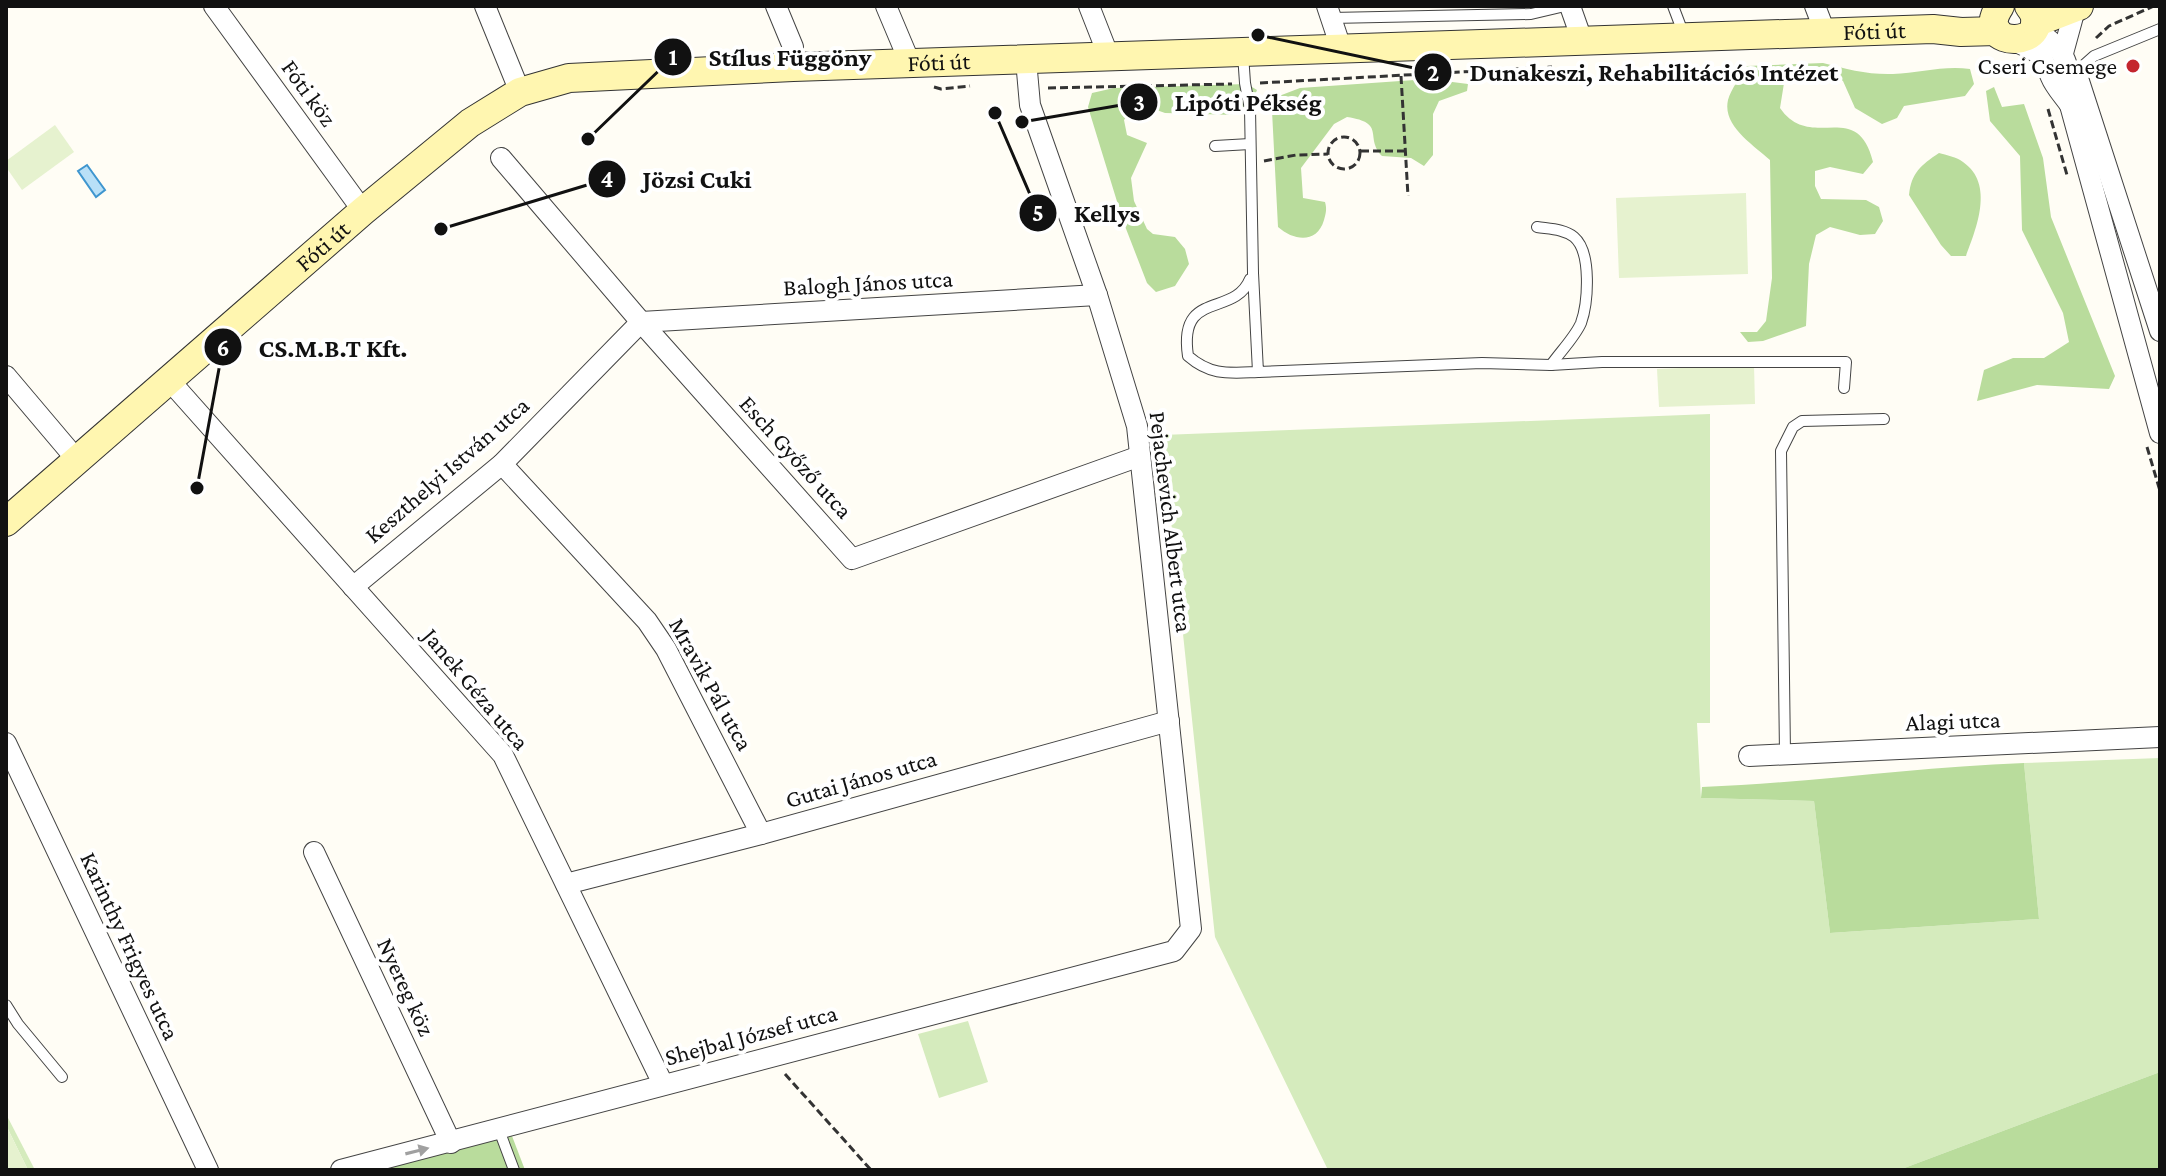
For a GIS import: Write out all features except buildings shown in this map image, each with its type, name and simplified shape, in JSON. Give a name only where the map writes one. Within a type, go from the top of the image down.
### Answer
[{"type":"main road","name":"Fóti út","points":[[6,522],[363,211],[470,123],[520,92],[569,78],[793,67],[917,73],[1026,60],[1684,36],[1820,19],[1961,32],[2077,7]]},
{"type":"street","name":"Fóti köz","points":[[214,6],[363,211]]},
{"type":"street","points":[[485,6],[520,92]]},
{"type":"street","points":[[776,6],[793,47],[793,67]]},
{"type":"street","points":[[886,6],[917,73]]},
{"type":"street","points":[[1089,6],[1109,57]]},
{"type":"street","points":[[1568,6],[1582,40]]},
{"type":"street","points":[[2063,53],[2077,7]]},
{"type":"street","points":[[1329,12],[1341,48]]},
{"type":"street","points":[[2019,18],[2051,40],[2063,53],[2070,74],[2070,105],[2160,433]]},
{"type":"street","points":[[2019,18],[2035,50],[2047,62],[2051,78],[2070,105]]},
{"type":"street","name":"Pejachevich Albert utca","points":[[1026,60],[1030,105],[1097,295],[1137,426],[1191,929],[1174,951]]},
{"type":"street","points":[[2076,72],[2160,331]]},
{"type":"street","name":"Esch Győző utca","points":[[501,158],[641,322],[852,559],[1140,456]]},
{"type":"street","name":"Balogh János utca","points":[[641,322],[1097,295]]},
{"type":"street","name":"Keszthelyi István utca","points":[[353,587],[502,464],[641,322]]},
{"type":"street","points":[[6,376],[77,460]]},
{"type":"street","name":"Janek Géza utca","points":[[169,380],[503,755],[663,1084]]},
{"type":"street","name":"Mravik Pál utca","points":[[502,464],[647,621],[666,649],[761,834]]},
{"type":"street","name":"Gutai János utca","points":[[566,884],[761,834],[1169,721]]},
{"type":"street","name":"Alagi utca","points":[[1749,756],[2160,737]]},
{"type":"street","name":"Karinthy Frigyes utca","points":[[6,743],[208,1170]]},
{"type":"street","name":"Nyereg köz","points":[[314,852],[451,1143]]},
{"type":"street","name":"Shejbal József utca","points":[[341,1170],[1174,951]]},
{"type":"lane","points":[[1329,12],[1531,14],[1568,6]]},
{"type":"lane","points":[[1673,6],[1684,36]]},
{"type":"lane","points":[[2076,72],[2094,56],[2160,29]]},
{"type":"lane","points":[[1243,52],[1250,109],[1258,372]]},
{"type":"lane","points":[[1215,146],[1250,144]]},
{"type":"lane","points":[[1537,227],[1560,230],[1575,238],[1582,248],[1588,277],[1580,323],[1551,365]]},
{"type":"lane","points":[[1253,273],[1246,288],[1232,299],[1212,304],[1193,317],[1185,338],[1188,356],[1203,369],[1227,373],[1482,363],[1846,362],[1844,388]]},
{"type":"lane","points":[[1785,753],[1781,451],[1793,427],[1802,421],[1884,419]]},
{"type":"lane","points":[[6,1005],[62,1077]]},
{"type":"lane","points":[[499,1130],[514,1170]]},
{"type":"path","points":[[2133,15],[2154,6]]},
{"type":"path","points":[[1029,89],[1245,83],[1555,66]]},
{"type":"path","points":[[917,73],[941,89],[983,84]]},
{"type":"path","points":[[1401,75],[1408,196]]},
{"type":"path","points":[[1347,137],[1356,142],[1360,151],[1358,161],[1350,168],[1340,168],[1332,163],[1328,154],[1330,145],[1338,138],[1347,137]]},
{"type":"path","points":[[1360,151],[1406,151]]},
{"type":"path","points":[[1250,164],[1296,155],[1328,154]]},
{"type":"path","points":[[769,1057],[871,1170]]},
{"type":"green space","points":[[1823,63],[1884,74],[1970,69],[1974,84],[1965,96],[1904,106],[1897,118],[1882,124],[1855,108],[1843,81],[1831,73],[1799,71],[1785,77],[1780,108],[1792,121],[1805,126],[1845,128],[1856,132],[1866,143],[1873,162],[1863,174],[1830,167],[1815,171],[1815,186],[1821,199],[1866,200],[1879,207],[1883,221],[1875,234],[1860,235],[1830,227],[1816,235],[1809,264],[1806,326],[1763,341],[1748,342],[1740,332],[1757,332],[1766,321],[1772,278],[1770,160],[1734,126],[1727,109],[1728,100],[1747,66]]},
{"type":"green space","points":[[1429,79],[1468,84],[1467,91],[1439,101],[1433,114],[1433,155],[1424,166],[1411,158],[1382,156],[1371,127],[1347,117],[1334,124],[1301,168],[1303,198],[1325,202],[1326,213],[1321,228],[1304,238],[1278,227],[1272,111],[1279,96],[1300,88]]},
{"type":"green space","points":[[1247,84],[1257,90],[1253,100],[1236,115],[1165,113],[1137,103],[1124,120],[1127,135],[1147,143],[1131,178],[1134,201],[1147,229],[1153,234],[1175,237],[1185,249],[1189,264],[1175,286],[1156,292],[1147,283],[1123,221],[1088,107],[1092,93],[1114,88]]},
{"type":"green space","points":[[1994,87],[2002,107],[2024,104],[2043,158],[2051,217],[2115,376],[2109,389],[2037,385],[1977,401],[1984,370],[2013,358],[2044,358],[2069,342],[2063,313],[2022,230],[2020,156],[1990,121],[1986,91]]},
{"type":"green space","points":[[55,125],[74,152],[22,190],[6,167],[6,161]]},
{"type":"green space","points":[[1939,153],[1963,162],[1973,171],[1978,182],[1981,194],[1978,220],[1966,256],[1951,256],[1909,195],[1918,170]]},
{"type":"green space","points":[[1746,193],[1748,274],[1619,278],[1616,198]]},
{"type":"green space","points":[[1754,365],[1755,404],[1659,407],[1657,369]]},
{"type":"green space","points":[[1710,414],[1710,723],[1697,723],[1701,798],[1814,801],[1830,933],[2039,919],[2024,763],[2160,758],[2160,1072],[1899,1170],[1328,1170],[1215,937],[1162,435]]},
{"type":"green space","points":[[2024,763],[2039,919],[1830,933],[1814,801],[1701,798],[1702,787]]},
{"type":"green space","points":[[968,1021],[988,1082],[939,1098],[918,1034]]},
{"type":"green space","points":[[2160,1072],[2160,1170],[1899,1170]]},
{"type":"green space","points":[[6,1114],[35,1170],[28,1170],[6,1125]]},
{"type":"green space","points":[[6,1125],[28,1170],[6,1170]]},
{"type":"green space","points":[[512,1136],[525,1170],[376,1170]]},
{"type":"water","points":[[87,165],[105,190],[96,197],[78,171]]},
{"type":"place","name":"Dunakeszi, Rehabilitációs Intézet","points":[[1258,35]]},
{"type":"place","name":"Cseri Csemege","points":[[2133,66]]},
{"type":"place","name":"Kellys","points":[[995,113]]},
{"type":"place","name":"Lipóti Pékség","points":[[1022,122]]},
{"type":"place","name":"Stílus Függöny","points":[[588,139]]},
{"type":"place","name":"Jözsi Cuki","points":[[441,229]]},
{"type":"place","name":"CS.M.B.T Kft.","points":[[197,488]]}]
